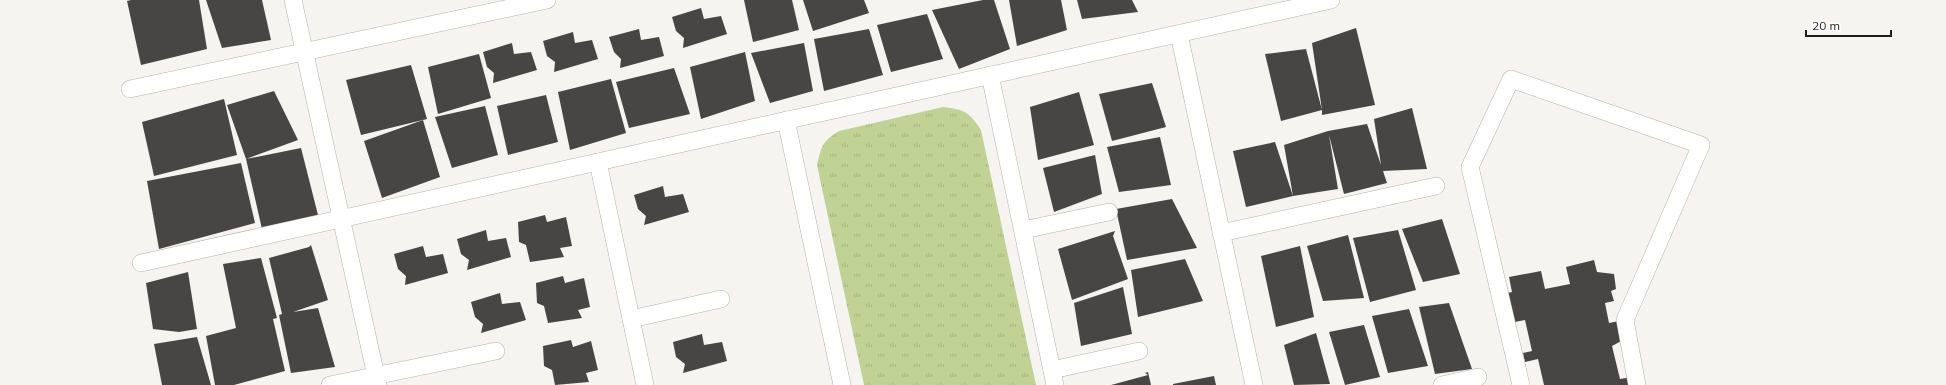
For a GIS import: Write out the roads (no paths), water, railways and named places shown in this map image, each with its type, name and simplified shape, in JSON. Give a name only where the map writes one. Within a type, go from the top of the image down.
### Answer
[{"type":"lane","points":[[293,0],[377,380]]},
{"type":"lane","points":[[130,90],[546,0]]},
{"type":"lane","points":[[141,263],[1331,0]]},
{"type":"lane","points":[[1179,34],[1254,385]]},
{"type":"lane","points":[[990,75],[1054,378],[1139,351]]},
{"type":"lane","points":[[1521,385],[1470,167],[1511,79],[1701,145],[1626,320],[1637,385]]},
{"type":"lane","points":[[786,120],[842,385]]},
{"type":"lane","points":[[598,162],[645,385]]},
{"type":"lane","points":[[1221,233],[1436,186]]},
{"type":"lane","points":[[1023,230],[1109,212]]},
{"type":"lane","points":[[631,319],[721,299]]},
{"type":"lane","points":[[330,385],[377,380],[496,350]]},
{"type":"lane","points":[[1442,385],[1478,378]]}]
